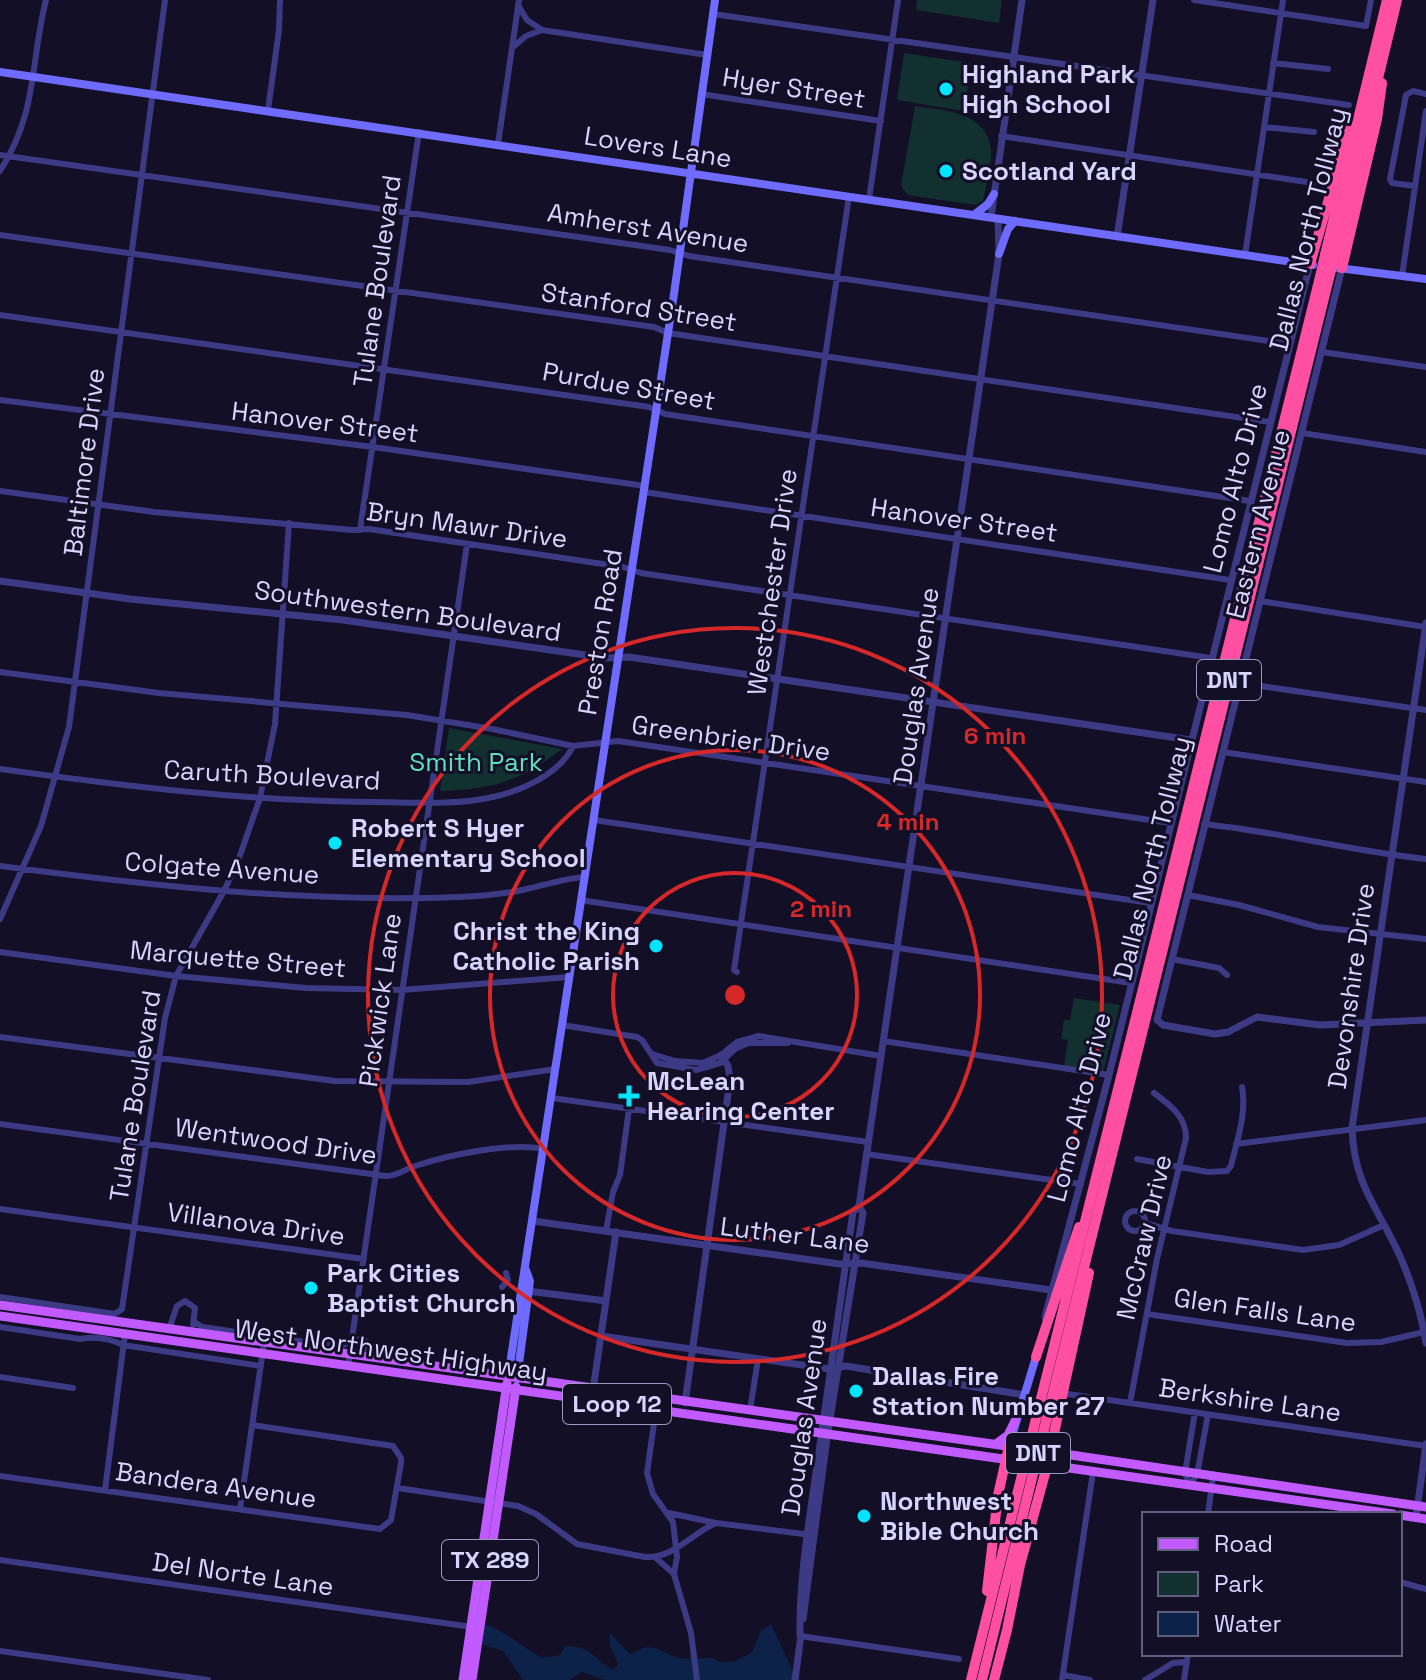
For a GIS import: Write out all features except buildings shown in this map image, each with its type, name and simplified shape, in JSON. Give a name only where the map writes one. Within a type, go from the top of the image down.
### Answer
[{"type":"highway","name":"Dallas North Tollway","points":[[982,1680],[1325,278],[1387,0]]},
{"type":"highway","name":"Dallas North Tollway","points":[[1330,255],[1397,0]]},
{"type":"highway","points":[[1342,268],[1377,119],[1382,61]]},
{"type":"highway","points":[[1310,264],[1335,169],[1351,123],[1362,103]]},
{"type":"highway","name":"Dallas North Tollway","points":[[971,1680],[1325,278]]},
{"type":"highway","points":[[1036,1357],[1079,1226],[1092,1200]]},
{"type":"highway","points":[[994,1680],[1046,1452],[1084,1305],[1095,1226]]},
{"type":"highway","points":[[983,1632],[998,1495],[1012,1447]]},
{"type":"main road","name":"Preston Road","points":[[463,1680],[475,1627],[528,1283],[533,1221],[633,570],[715,0]]},
{"type":"main road","name":"Lovers Lane","points":[[0,72],[1117,237],[1426,279]]},
{"type":"main road","points":[[974,215],[988,204],[994,194]]},
{"type":"main road","points":[[999,254],[1008,229],[1015,221]]},
{"type":"main road","name":"West Northwest Highway","points":[[0,1305],[169,1329],[192,1327],[263,1348],[348,1366],[593,1390],[750,1412],[826,1428]]},
{"type":"main road","name":"West Northwest Highway","points":[[0,1316],[125,1337],[350,1355],[629,1406],[996,1444],[1197,1475],[1212,1483],[1381,1512]]},
{"type":"main road","points":[[125,1337],[137,1332],[185,1338],[192,1327]]},
{"type":"main road","name":"Lomo Alto Drive","points":[[1012,1447],[1015,1421],[1036,1357]]},
{"type":"main road","points":[[629,1406],[638,1402],[677,1407],[685,1403]]},
{"type":"main road","points":[[996,1444],[1008,1435],[1015,1421]]},
{"type":"main road","name":"West Northwest Highway","points":[[851,1431],[1008,1460],[1189,1485],[1212,1483],[1422,1506]]},
{"type":"main road","name":"Preston Road","points":[[472,1680],[475,1627]]},
{"type":"street","points":[[0,171],[26,119],[46,0]]},
{"type":"street","name":"Baltimore Drive","points":[[0,919],[24,869],[57,777],[76,683],[165,0]]},
{"type":"street","points":[[268,110],[280,0]]},
{"type":"street","points":[[869,199],[898,0]]},
{"type":"street","name":"Douglas Avenue","points":[[795,1680],[826,1428],[830,1369],[853,1212],[859,1206],[993,300],[999,254],[994,194],[1022,0]]},
{"type":"street","points":[[1117,237],[1153,0]]},
{"type":"street","points":[[1194,0],[1366,26],[1371,0]]},
{"type":"street","points":[[1245,255],[1283,0]]},
{"type":"street","points":[[518,2],[527,20],[542,30],[707,55]]},
{"type":"street","points":[[498,144],[518,2]]},
{"type":"street","points":[[713,14],[1349,105]]},
{"type":"street","points":[[512,48],[526,36],[542,30]]},
{"type":"street","points":[[1273,63],[1328,69]]},
{"type":"street","points":[[1415,186],[1392,183],[1390,179],[1406,95],[1413,91],[1426,94]]},
{"type":"street","name":"Hyer Street","points":[[701,94],[881,121]]},
{"type":"street","points":[[1402,276],[1426,115]]},
{"type":"street","points":[[1264,127],[1314,132]]},
{"type":"street","name":"Tulane Boulevard","points":[[360,530],[419,132]]},
{"type":"street","points":[[1001,136],[1313,183]]},
{"type":"street","name":"Amherst Avenue","points":[[0,155],[407,212],[1289,344]]},
{"type":"street","name":"Westchester Drive","points":[[737,972],[734,970],[849,196]]},
{"type":"street","name":"Stanford Street","points":[[0,235],[654,327],[668,333],[1270,422]]},
{"type":"street","name":"Lomo Alto Drive","points":[[1036,1357],[1310,264]]},
{"type":"street","name":"Eastern Avenue","points":[[1342,268],[1204,824],[1158,1023],[1215,1034],[1228,1032],[1257,1017],[1320,1025],[1367,1023]]},
{"type":"street","name":"Purdue Street","points":[[0,315],[649,407],[665,414],[1250,501]]},
{"type":"street","points":[[1322,352],[1426,367]]},
{"type":"street","name":"Hanover Street","points":[[0,400],[373,447],[1230,580]]},
{"type":"street","points":[[1302,433],[1426,452]]},
{"type":"street","name":"Bryn Mawr Drive","points":[[0,491],[183,515],[360,530],[467,544],[1211,658]]},
{"type":"street","name":"Tulane Boulevard","points":[[0,1297],[115,1314],[120,1312],[165,1018],[176,976],[238,861],[260,798],[272,746],[289,523]]},
{"type":"street","name":"Pickwick Lane","points":[[348,1366],[467,544]]},
{"type":"street","name":"Southwestern Boulevard","points":[[0,581],[87,593],[283,612],[778,679],[1191,740]]},
{"type":"street","points":[[1260,601],[1426,625]]},
{"type":"street","name":"Devonshire Drive","points":[[1426,625],[1352,1128],[1354,1157],[1361,1185],[1408,1276],[1426,1343]]},
{"type":"street","name":"Greenbrier Drive","points":[[0,672],[159,693],[441,720],[573,746],[618,741],[1170,823]]},
{"type":"street","points":[[1240,683],[1426,710]]},
{"type":"street","name":"Caruth Boulevard","points":[[0,769],[194,793],[260,798],[429,802],[474,800],[513,791],[555,767],[573,746]]},
{"type":"street","points":[[1223,752],[1426,782]]},
{"type":"street","points":[[594,820],[1150,903]]},
{"type":"street","points":[[1204,824],[1265,831],[1390,856],[1426,859]]},
{"type":"street","name":"Colgate Avenue","points":[[0,866],[130,883],[318,896],[497,894],[585,877]]},
{"type":"street","points":[[1188,895],[1239,905],[1318,927],[1426,939]]},
{"type":"street","points":[[580,900],[1131,983]]},
{"type":"street","name":"Marquette Street","points":[[0,952],[270,986],[402,990],[569,977]]},
{"type":"street","points":[[1172,959],[1219,968],[1227,975]]},
{"type":"street","points":[[1367,1023],[1426,1020]]},
{"type":"street","points":[[562,1025],[630,1035],[642,1040],[652,1054],[661,1059],[704,1066],[722,1058],[737,1042],[751,1037],[881,1056]]},
{"type":"street","points":[[0,1037],[293,1078],[388,1083],[468,1082],[556,1069]]},
{"type":"street","points":[[883,1041],[1109,1075]]},
{"type":"street","points":[[685,1403],[731,1072],[722,1058]]},
{"type":"street","points":[[1137,1159],[1223,1173],[1227,1171],[1231,1166],[1245,1100],[1242,1087]]},
{"type":"street","name":"McCraw Drive","points":[[1130,1403],[1186,1127],[1174,1109],[1154,1093]]},
{"type":"street","points":[[552,1098],[868,1142]]},
{"type":"street","points":[[606,1231],[611,1200],[620,1175],[629,1109]]},
{"type":"street","points":[[1236,1144],[1426,1120]]},
{"type":"street","name":"Wentwood Drive","points":[[0,1124],[393,1176],[414,1166],[515,1145],[544,1149]]},
{"type":"street","points":[[866,1154],[1081,1184]]},
{"type":"street","name":"Douglas Avenue","points":[[826,1428],[840,1366],[856,1263],[863,1213],[859,1206]]},
{"type":"street","name":"Villanova Drive","points":[[0,1209],[364,1259]]},
{"type":"street","name":"Luther Lane","points":[[533,1221],[1051,1290]]},
{"type":"street","points":[[1145,1223],[1303,1250],[1339,1245],[1384,1225]]},
{"type":"street","points":[[593,1390],[616,1232]]},
{"type":"street","points":[[502,1287],[508,1280],[506,1273]]},
{"type":"street","points":[[528,1283],[606,1301]]},
{"type":"street","points":[[169,1329],[177,1306],[182,1302],[193,1305],[192,1327],[340,1347],[352,1339],[365,1340],[368,1350],[419,1355]]},
{"type":"street","name":"Glen Falls Lane","points":[[1147,1314],[1347,1343],[1381,1342],[1424,1332]]},
{"type":"street","points":[[838,1317],[847,1319]]},
{"type":"street","points":[[0,1327],[80,1339],[125,1337],[261,1366]]},
{"type":"street","points":[[836,1330],[845,1331]]},
{"type":"street","points":[[601,1336],[830,1369],[840,1366],[1025,1395]]},
{"type":"street","points":[[105,1490],[125,1337]]},
{"type":"street","points":[[240,1509],[263,1348]]},
{"type":"street","points":[[750,1412],[758,1359]]},
{"type":"street","points":[[0,1377],[73,1388]]},
{"type":"street","name":"Berkshire Lane","points":[[1068,1394],[1426,1445]]},
{"type":"street","points":[[656,1409],[647,1473],[653,1494],[673,1522],[676,1548],[674,1574],[696,1657],[697,1680]]},
{"type":"street","points":[[1189,1485],[1185,1473],[1195,1412]]},
{"type":"street","points":[[1189,1485],[1197,1475],[1208,1414]]},
{"type":"street","points":[[252,1425],[393,1446],[401,1458],[398,1488],[494,1502],[536,1514],[577,1544],[656,1558],[674,1574]]},
{"type":"street","points":[[1421,1518],[1426,1445]]},
{"type":"street","points":[[1090,1680],[1063,1678],[1093,1472]]},
{"type":"street","name":"Bandera Avenue","points":[[0,1476],[380,1529],[391,1520],[398,1488]]},
{"type":"street","points":[[1208,1512],[1212,1483]]},
{"type":"street","points":[[669,1513],[716,1523],[811,1535]]},
{"type":"street","points":[[656,1558],[716,1523]]},
{"type":"street","name":"Del Norte Lane","points":[[0,1560],[475,1627]]},
{"type":"street","points":[[1402,1583],[1426,1589]]},
{"type":"street","points":[[800,1636],[959,1659]]},
{"type":"street","points":[[0,1651],[208,1680]]},
{"type":"street","points":[[1145,1680],[1187,1658],[1184,1680]]},
{"type":"green space","points":[[917,0],[1002,0],[999,23],[916,10]]},
{"type":"green space","points":[[904,53],[971,63],[964,111],[897,100]]},
{"type":"green space","name":"Scotland Yard","points":[[915,106],[963,115],[982,128],[991,150],[983,201],[975,205],[908,195],[901,186]]},
{"type":"green space","name":"Smith Park","points":[[449,728],[562,749],[533,769],[505,782],[475,789],[440,791]]},
{"type":"green space","points":[[1074,998],[1120,1005],[1103,1073],[1064,1066],[1068,1040],[1061,1039],[1064,1020],[1070,1020]]},
{"type":"water","points":[[484,1624],[542,1658],[560,1655],[565,1646],[574,1646],[587,1651],[614,1670],[618,1664],[609,1643],[610,1633],[630,1654],[651,1647],[680,1658],[712,1658],[726,1662],[738,1660],[752,1652],[761,1631],[771,1624],[797,1680],[605,1680],[582,1672],[569,1680],[523,1680],[503,1651],[481,1644]]},
{"type":"place","name":"Highland Park High School","points":[[946,89]]},
{"type":"place","name":"Scotland Yard","points":[[946,171]]},
{"type":"place","name":"Robert S Hyer Elementary School","points":[[335,843]]},
{"type":"place","name":"Christ the King Catholic Parish","points":[[656,946]]},
{"type":"place","name":"McLean Hearing Center","points":[[629,1096]]},
{"type":"place","name":"Park Cities Baptist Church","points":[[311,1288]]},
{"type":"place","name":"Dallas Fire Station Number 27","points":[[856,1391]]},
{"type":"place","name":"Northwest Bible Church","points":[[864,1516]]}]
